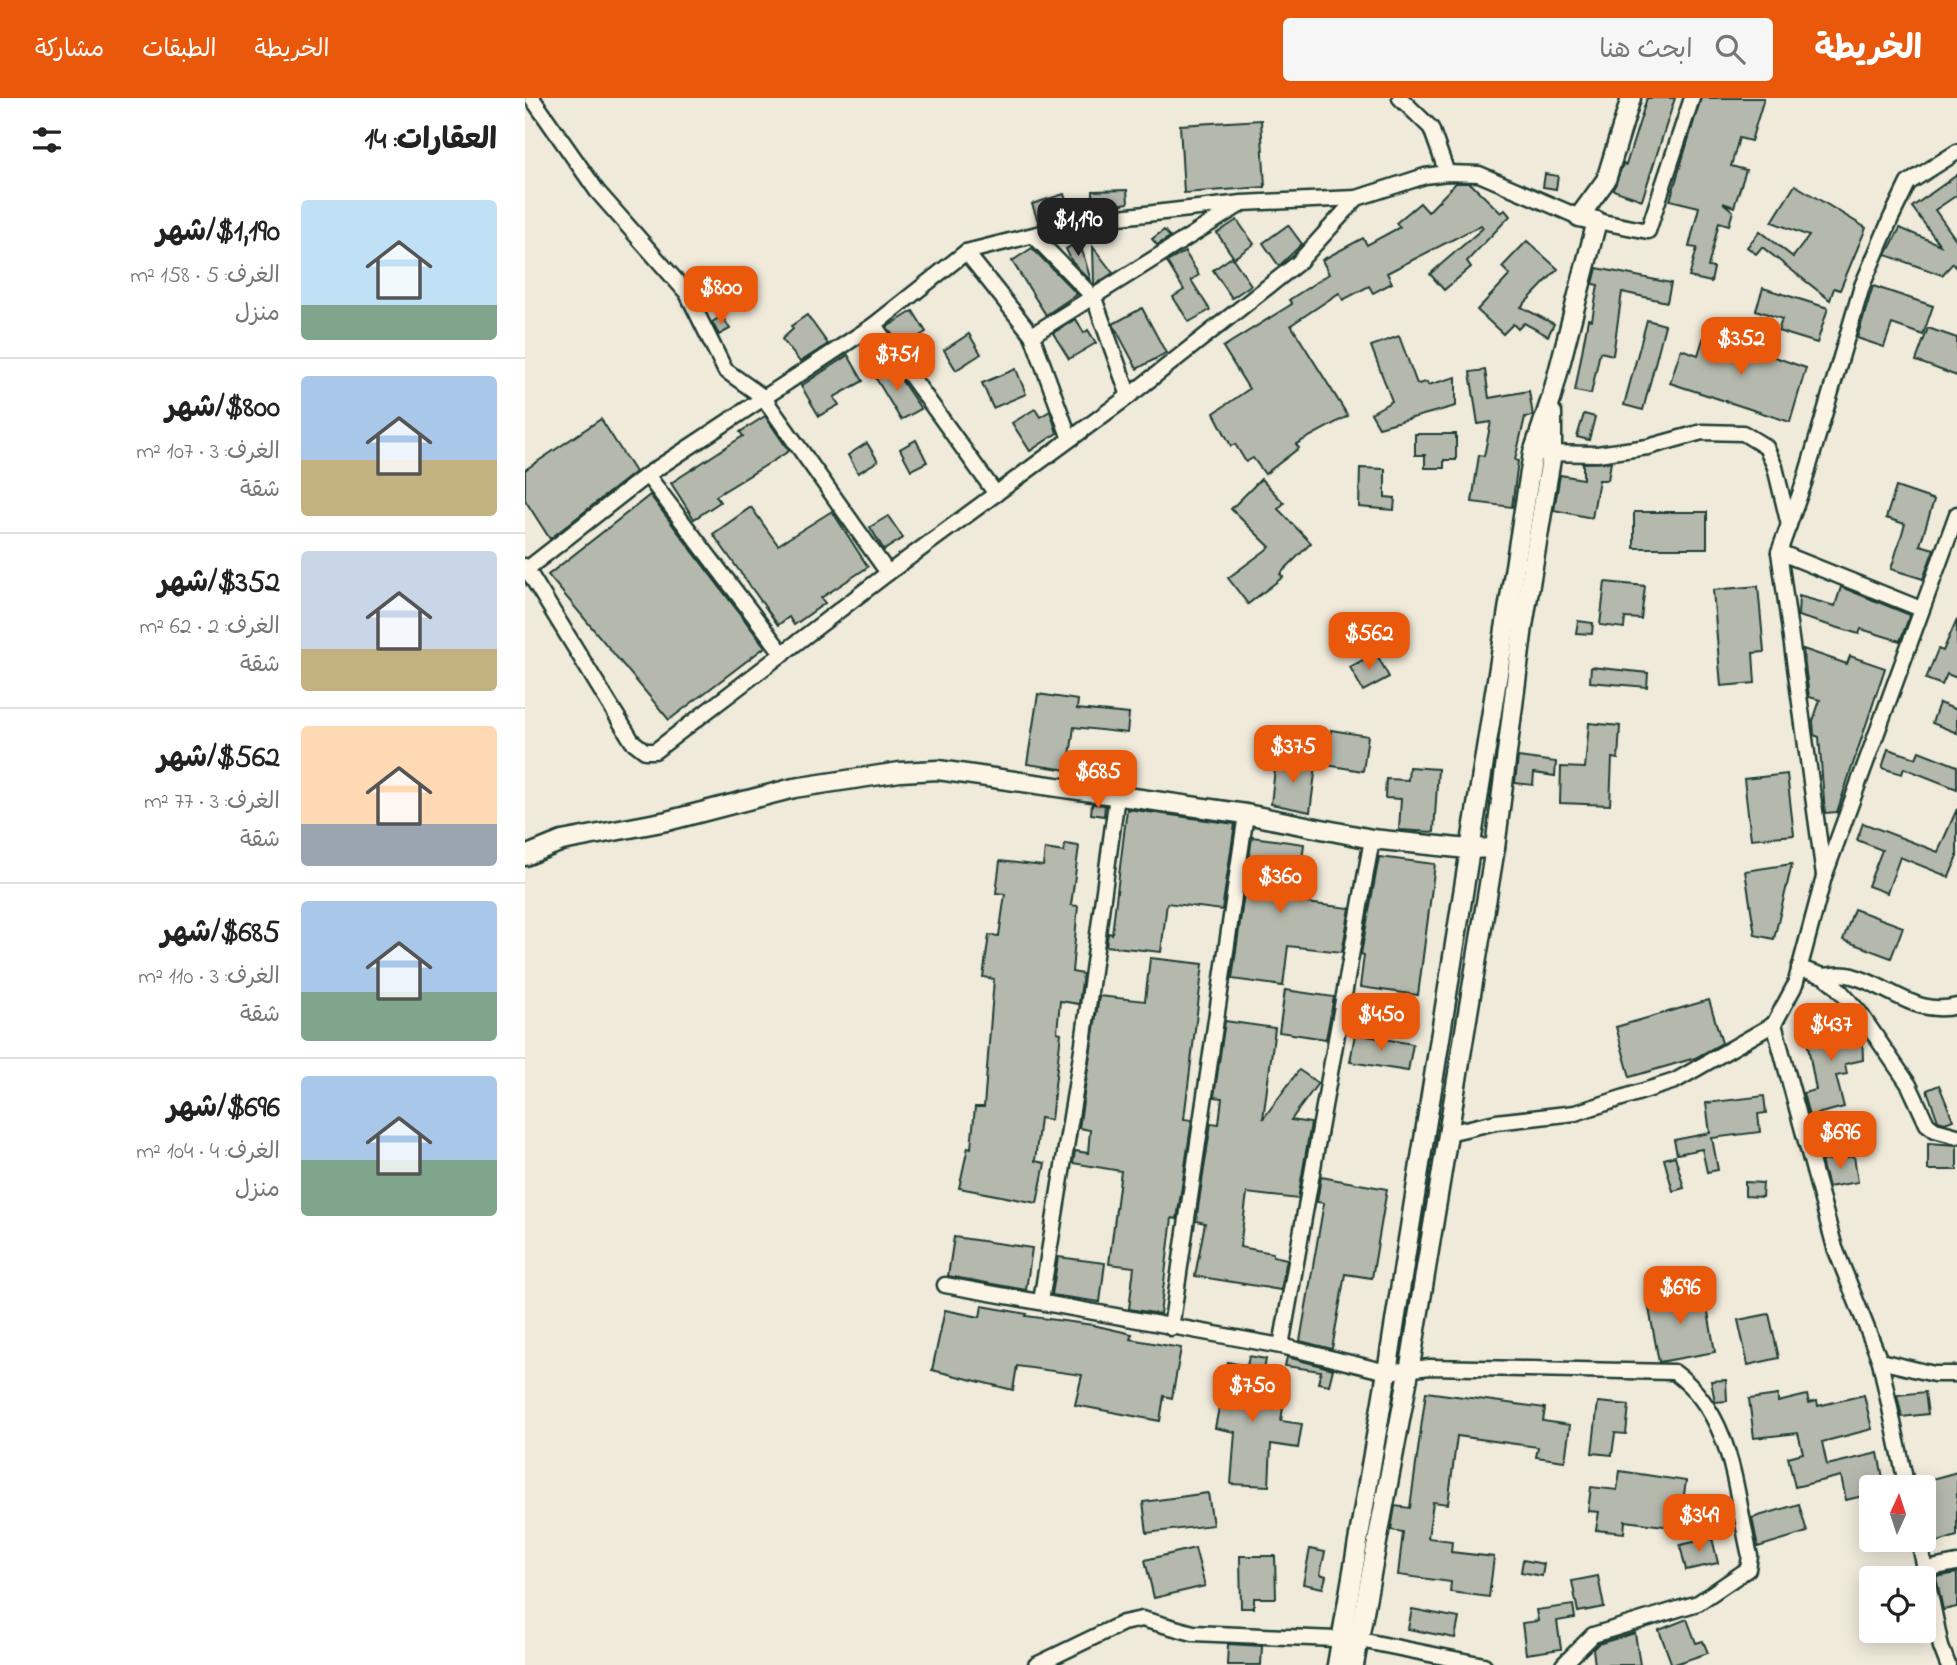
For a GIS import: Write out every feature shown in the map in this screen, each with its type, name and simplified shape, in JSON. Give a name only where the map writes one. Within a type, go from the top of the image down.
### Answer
[{"type":"main road","points":[[1337,1665],[1351,1640],[1409,1371],[1495,848],[1514,626],[1533,453],[1552,396],[1597,221],[1579,218],[1607,180],[1631,98]]},
{"type":"main road","points":[[1354,1665],[1351,1640],[1387,1372],[1468,849],[1552,453],[1552,396]]},
{"type":"main road","points":[[525,856],[562,841],[667,821],[794,788],[900,772],[938,770],[1246,814],[1372,839],[1468,849],[1495,848]]},
{"type":"main road","points":[[1424,1134],[1448,1133]]},
{"type":"street","points":[[532,98],[597,191],[687,293],[725,370],[763,397],[888,573]]},
{"type":"street","points":[[1400,98],[1431,128],[1447,173]]},
{"type":"street","points":[[1597,221],[1647,232],[1692,98]]},
{"type":"street","points":[[1824,877],[1779,552],[1862,286],[1891,218],[1908,183],[1957,152]]},
{"type":"street","points":[[1357,198],[1298,262],[1129,396],[888,573],[655,751],[645,751],[632,741],[526,568],[646,475],[874,325],[966,252],[1035,237],[1093,220],[1242,204],[1357,198],[1425,176],[1447,173],[1479,174],[1579,218]]},
{"type":"street","points":[[1032,335],[1242,204]]},
{"type":"street","points":[[1035,237],[1094,298],[1129,396]]},
{"type":"street","points":[[966,252],[1032,335],[1070,439]]},
{"type":"street","points":[[874,325],[996,494]]},
{"type":"street","points":[[1533,453],[1597,454],[1648,447],[1702,432],[1743,433],[1766,447],[1775,467],[1789,525]]},
{"type":"street","points":[[646,475],[783,654]]},
{"type":"street","points":[[1448,1133],[1496,1122],[1575,1113],[1675,1080],[1774,1024],[1794,985],[1824,877],[1957,514]]},
{"type":"street","points":[[1779,552],[1921,609]]},
{"type":"street","points":[[1041,1301],[1083,1043],[1117,796]]},
{"type":"street","points":[[1171,1328],[1246,814]]},
{"type":"street","points":[[1281,1346],[1372,839]]},
{"type":"street","points":[[1799,968],[1824,976],[1853,976],[1920,1008],[1944,1010],[1957,1006]]},
{"type":"street","points":[[1824,976],[1851,1003],[1873,1033],[1909,1085],[1927,1124],[1935,1130],[1957,1136]]},
{"type":"street","points":[[1774,1024],[1835,1248],[1880,1361],[1904,1475]]},
{"type":"street","points":[[945,1285],[1281,1346],[1387,1372],[1430,1367],[1674,1372],[1707,1405],[1727,1444],[1750,1556],[1748,1569],[1698,1603],[1593,1635],[1563,1665]]},
{"type":"street","points":[[1880,1361],[1934,1374],[1957,1374]]},
{"type":"street","points":[[1936,1567],[1957,1563]]},
{"type":"street","points":[[1035,1665],[1123,1623],[1142,1619],[1193,1633],[1351,1640],[1484,1665]]},
{"type":"street","points":[[1936,1621],[1948,1665]]},
{"type":"building","points":[[1647,98],[1675,98],[1642,200],[1613,190],[1623,164],[1626,165]]},
{"type":"building","points":[[1701,98],[1764,98],[1751,141],[1739,138],[1731,166],[1746,170],[1734,207],[1723,203],[1733,211],[1729,225],[1719,222],[1708,267],[1714,268],[1711,282],[1689,277],[1697,248],[1689,247],[1699,207],[1670,200]]},
{"type":"building","points":[[1261,120],[1265,187],[1184,193],[1180,125]]},
{"type":"building","points":[[1545,174],[1558,176],[1556,189],[1543,187]]},
{"type":"building","points":[[1957,175],[1957,195],[1935,210],[1957,241],[1957,269],[1953,263],[1942,275],[1886,255],[1900,228],[1940,245],[1912,207]]},
{"type":"building","points":[[1456,183],[1470,183],[1501,213],[1505,210],[1510,216],[1467,261],[1471,267],[1444,290],[1430,274],[1483,228],[1481,225],[1387,273],[1392,283],[1373,293],[1369,286],[1343,300],[1339,293],[1291,325],[1348,416],[1296,444],[1299,448],[1265,474],[1253,458],[1246,462],[1235,444],[1231,446],[1214,413],[1249,389],[1223,347],[1292,304],[1289,300],[1329,274],[1322,260],[1363,238],[1367,245],[1400,227],[1396,223],[1420,203],[1428,212]]},
{"type":"building","points":[[1795,185],[1866,228],[1840,290],[1834,288],[1830,300],[1762,247],[1756,254],[1747,247],[1760,231],[1793,257],[1809,236],[1772,222]]},
{"type":"building","points":[[1127,190],[1128,203],[1093,210],[1093,191]]},
{"type":"building","points":[[1064,194],[1071,216],[1039,224],[1032,204]]},
{"type":"building","points":[[1237,220],[1254,244],[1234,258],[1217,233]]},
{"type":"building","points":[[1288,225],[1302,244],[1279,266],[1263,243]]},
{"type":"building","points":[[1164,230],[1170,237],[1157,245],[1152,239]]},
{"type":"building","points":[[1079,241],[1091,281],[1072,262],[1066,249]]},
{"type":"building","points":[[1527,241],[1558,269],[1521,307],[1554,324],[1548,336],[1524,323],[1518,329],[1513,324],[1503,334],[1477,310],[1510,275],[1502,267]]},
{"type":"building","points":[[1093,247],[1113,273],[1094,285],[1094,284]]},
{"type":"building","points":[[1032,248],[1077,294],[1046,315],[1012,261]]},
{"type":"building","points":[[1185,252],[1199,275],[1191,280],[1210,310],[1189,322],[1173,297],[1184,290],[1167,262]]},
{"type":"building","points":[[1232,257],[1251,285],[1232,298],[1213,270]]},
{"type":"building","points":[[1597,268],[1671,283],[1667,302],[1622,292],[1613,355],[1600,352],[1591,394],[1575,391],[1588,319],[1592,320],[1598,285],[1593,284]]},
{"type":"building","points":[[1873,286],[1933,306],[1923,335],[1892,324],[1884,347],[1857,338]]},
{"type":"building","points":[[1763,288],[1828,308],[1817,343],[1778,331],[1782,319],[1756,310]]},
{"type":"building","points":[[1142,308],[1166,353],[1137,369],[1113,324]]},
{"type":"building","points":[[913,311],[926,332],[901,347],[887,327]]},
{"type":"building","points":[[807,315],[828,344],[800,362],[782,339],[793,329],[791,326]]},
{"type":"building","points":[[722,316],[730,329],[719,335],[712,322]]},
{"type":"building","points":[[1076,319],[1084,333],[1088,330],[1096,343],[1069,359],[1053,333]]},
{"type":"building","points":[[1647,320],[1665,325],[1643,410],[1624,405]]},
{"type":"building","points":[[1928,328],[1957,338],[1957,376],[1916,361]]},
{"type":"building","points":[[1705,333],[1806,368],[1790,422],[1670,383],[1681,349],[1698,355]]},
{"type":"building","points":[[969,334],[981,354],[956,370],[944,350]]},
{"type":"building","points":[[1399,336],[1417,384],[1427,382],[1428,385],[1456,377],[1456,406],[1379,427],[1371,413],[1392,401],[1371,346]]},
{"type":"building","points":[[848,355],[863,381],[834,397],[839,405],[819,416],[801,386]]},
{"type":"building","points":[[891,365],[921,409],[901,420],[874,375]]},
{"type":"building","points":[[1016,369],[1026,394],[993,408],[982,383]]},
{"type":"building","points":[[1485,370],[1489,398],[1529,391],[1533,416],[1525,417],[1515,460],[1518,461],[1512,507],[1472,502],[1479,455],[1484,456],[1491,422],[1478,424],[1470,372]]},
{"type":"building","points":[[1035,409],[1040,417],[1050,411],[1057,433],[1030,451],[1012,423]]},
{"type":"building","points":[[1584,414],[1595,417],[1589,440],[1577,437]]},
{"type":"building","points":[[765,416],[789,451],[716,496],[720,502],[694,519],[671,483],[743,436],[740,432]]},
{"type":"building","points":[[601,419],[635,472],[550,539],[525,500],[525,470]]},
{"type":"building","points":[[1415,434],[1456,434],[1456,460],[1444,460],[1444,468],[1425,468],[1425,455],[1415,455]]},
{"type":"building","points":[[916,440],[927,462],[911,470],[900,449]]},
{"type":"building","points":[[867,443],[878,461],[858,473],[848,455]]},
{"type":"building","points":[[1611,462],[1608,480],[1599,480],[1592,518],[1554,510],[1560,475],[1583,479],[1583,463]]},
{"type":"building","points":[[1360,468],[1385,469],[1385,497],[1395,498],[1394,510],[1359,507]]},
{"type":"building","points":[[1261,479],[1284,503],[1278,509],[1311,543],[1280,574],[1283,577],[1248,604],[1228,578],[1270,547],[1231,509]]},
{"type":"building","points":[[1896,487],[1934,500],[1920,545],[1934,549],[1923,579],[1891,569],[1905,524],[1886,518]]},
{"type":"building","points":[[650,495],[765,647],[669,720],[548,575]]},
{"type":"building","points":[[751,507],[778,545],[832,511],[868,567],[821,598],[825,603],[794,625],[789,617],[778,625],[713,534]]},
{"type":"building","points":[[1634,512],[1707,512],[1707,548],[1634,548]]},
{"type":"building","points":[[888,516],[903,538],[884,550],[870,527]]},
{"type":"building","points":[[1605,582],[1645,586],[1641,619],[1625,618],[1624,628],[1600,625]]},
{"type":"building","points":[[1758,586],[1764,652],[1753,653],[1755,683],[1721,686],[1713,590]]},
{"type":"building","points":[[1841,587],[1910,615],[1900,641],[1861,629],[1859,634],[1798,616],[1799,596],[1835,606]]},
{"type":"building","points":[[1957,619],[1957,678],[1947,674],[1942,685],[1926,679],[1938,649],[1943,651]]},
{"type":"building","points":[[1578,621],[1593,623],[1592,634],[1576,633]]},
{"type":"building","points":[[1803,649],[1847,664],[1850,656],[1885,668],[1837,812],[1825,813],[1819,737],[1814,735],[1813,721],[1820,700],[1809,697]]},
{"type":"building","points":[[1376,653],[1389,677],[1363,691],[1350,667]]},
{"type":"building","points":[[1591,667],[1648,673],[1647,687],[1590,682]]},
{"type":"building","points":[[1038,694],[1078,700],[1077,709],[1129,714],[1127,733],[1074,727],[1068,770],[1027,764]]},
{"type":"building","points":[[1939,703],[1957,710],[1957,733],[1932,723]]},
{"type":"building","points":[[1589,723],[1620,726],[1618,759],[1612,758],[1610,805],[1560,803],[1561,767],[1585,768]]},
{"type":"building","points":[[1331,730],[1368,736],[1363,771],[1326,765]]},
{"type":"building","points":[[1888,749],[1916,758],[1919,751],[1957,766],[1957,789],[1904,768],[1902,774],[1882,768]]},
{"type":"building","points":[[1518,757],[1556,762],[1555,776],[1534,773],[1533,785],[1515,783]]},
{"type":"building","points":[[1276,760],[1316,766],[1310,812],[1271,804]]},
{"type":"building","points":[[1409,767],[1438,769],[1434,832],[1399,830],[1401,799],[1385,798],[1386,779],[1408,780]]},
{"type":"building","points":[[1787,774],[1794,835],[1751,839],[1744,779]]},
{"type":"building","points":[[1092,804],[1105,805],[1104,816],[1091,814]]},
{"type":"building","points":[[1127,809],[1235,824],[1222,910],[1167,903],[1161,952],[1106,946],[1108,933],[1112,934]]},
{"type":"building","points":[[1957,809],[1957,858],[1949,877],[1900,857],[1887,893],[1868,886],[1882,850],[1857,840],[1863,823],[1938,852]]},
{"type":"building","points":[[1252,837],[1304,844],[1297,902],[1350,908],[1342,952],[1288,946],[1283,986],[1232,979]]},
{"type":"building","points":[[1065,844],[1079,846],[1071,905],[1078,906],[1072,972],[1083,974],[1079,1004],[1060,1001],[1057,1032],[1061,1033],[1051,1120],[1040,1118],[1035,1161],[1045,1163],[1037,1203],[959,1188],[968,1147],[971,1148],[975,1107],[984,1107],[994,979],[983,977],[989,935],[999,936],[1005,894],[996,893],[1000,861],[1043,866],[1045,849],[1064,852]]},
{"type":"building","points":[[1379,857],[1435,864],[1418,995],[1360,987],[1364,955],[1361,954]]},
{"type":"building","points":[[1792,864],[1774,939],[1755,935],[1745,871]]},
{"type":"building","points":[[1854,909],[1903,927],[1891,958],[1843,940]]},
{"type":"building","points":[[1150,958],[1203,964],[1184,1119],[1192,1120],[1177,1219],[1172,1218],[1160,1314],[1129,1309],[1134,1267],[1109,1264],[1121,1171],[1073,1163],[1075,1151],[1088,1153],[1090,1130],[1079,1128],[1099,996],[1145,1001]]},
{"type":"building","points":[[1285,990],[1334,997],[1326,1039],[1279,1032]]},
{"type":"building","points":[[1709,1000],[1722,1043],[1695,1058],[1630,1077],[1616,1027]]},
{"type":"building","points":[[1225,1021],[1275,1028],[1263,1119],[1299,1070],[1318,1083],[1291,1120],[1311,1123],[1298,1199],[1247,1193],[1240,1247],[1273,1253],[1273,1256],[1287,1259],[1281,1290],[1195,1276],[1205,1223],[1196,1221],[1211,1123],[1219,1124],[1222,1098],[1214,1097]]},
{"type":"building","points":[[1853,1021],[1862,1033],[1863,1060],[1845,1064],[1847,1074],[1836,1076],[1844,1107],[1809,1116],[1803,1093],[1816,1090],[1805,1030]]},
{"type":"building","points":[[1355,1034],[1413,1044],[1408,1071],[1350,1062]]},
{"type":"building","points":[[1939,1085],[1953,1120],[1945,1123],[1938,1121],[1927,1090]]},
{"type":"building","points":[[1764,1096],[1766,1113],[1758,1114],[1760,1132],[1712,1138],[1718,1170],[1707,1172],[1702,1149],[1677,1154],[1674,1140],[1710,1133],[1706,1103]]},
{"type":"building","points":[[1928,1143],[1957,1145],[1957,1170],[1928,1170]]},
{"type":"building","points":[[1675,1156],[1684,1188],[1673,1191],[1664,1159]]},
{"type":"building","points":[[1854,1156],[1858,1182],[1828,1187],[1821,1161]]},
{"type":"building","points":[[1321,1177],[1387,1189],[1372,1278],[1345,1274],[1332,1349],[1300,1341],[1324,1203],[1317,1202]]},
{"type":"building","points":[[1745,1182],[1763,1183],[1762,1197],[1745,1196]]},
{"type":"building","points":[[954,1237],[1032,1248],[1026,1290],[948,1276]]},
{"type":"building","points":[[1058,1257],[1105,1263],[1100,1302],[1052,1295]]},
{"type":"building","points":[[1668,1288],[1670,1301],[1705,1295],[1715,1352],[1659,1362],[1646,1292]]},
{"type":"building","points":[[982,1306],[1027,1314],[1026,1316],[1093,1325],[1132,1334],[1130,1339],[1181,1348],[1172,1398],[1164,1396],[1160,1421],[1075,1405],[1082,1375],[1017,1366],[1013,1390],[932,1370],[945,1310],[980,1317]]},
{"type":"building","points":[[1769,1314],[1779,1358],[1748,1365],[1738,1320]]},
{"type":"building","points":[[1249,1356],[1266,1359],[1258,1404],[1283,1407],[1281,1421],[1302,1424],[1298,1448],[1271,1444],[1269,1486],[1231,1484],[1235,1432],[1215,1428],[1228,1362],[1247,1366]]},
{"type":"building","points":[[1287,1357],[1333,1369],[1329,1385],[1318,1383],[1321,1371],[1285,1366]]},
{"type":"building","points":[[1726,1380],[1727,1401],[1715,1402],[1711,1381]]},
{"type":"building","points":[[1426,1392],[1545,1408],[1543,1421],[1570,1425],[1565,1461],[1536,1457],[1538,1447],[1457,1436],[1448,1504],[1433,1502],[1428,1538],[1452,1541],[1451,1552],[1494,1557],[1489,1597],[1450,1592],[1451,1582],[1398,1575],[1403,1532],[1391,1530],[1395,1506],[1410,1508]]},
{"type":"building","points":[[1925,1392],[1928,1414],[1902,1417],[1897,1395]]},
{"type":"building","points":[[1778,1395],[1778,1402],[1807,1395],[1809,1403],[1817,1401],[1818,1406],[1864,1395],[1872,1429],[1822,1442],[1827,1465],[1878,1453],[1882,1475],[1859,1475],[1859,1497],[1846,1500],[1841,1476],[1795,1487],[1788,1457],[1803,1453],[1798,1433],[1754,1438],[1749,1399]]},
{"type":"building","points":[[1598,1402],[1629,1405],[1626,1434],[1615,1433],[1612,1455],[1592,1453]]},
{"type":"building","points":[[1620,1471],[1686,1481],[1679,1528],[1625,1521],[1624,1533],[1596,1530],[1599,1512],[1588,1511],[1591,1487],[1617,1490]]},
{"type":"building","points":[[1957,1472],[1957,1536],[1936,1543],[1936,1478]]},
{"type":"building","points":[[1208,1493],[1213,1525],[1147,1533],[1143,1502]]},
{"type":"building","points":[[1799,1504],[1807,1532],[1758,1547],[1752,1518]]},
{"type":"building","points":[[1712,1538],[1718,1563],[1686,1570],[1680,1545]]},
{"type":"building","points":[[1195,1548],[1205,1586],[1154,1598],[1145,1560]]},
{"type":"building","points":[[1310,1549],[1325,1552],[1320,1574],[1326,1576],[1323,1588],[1303,1584]]},
{"type":"building","points":[[1240,1556],[1275,1556],[1276,1598],[1254,1598],[1254,1608],[1241,1608]]},
{"type":"building","points":[[1523,1560],[1544,1564],[1542,1576],[1521,1572]]},
{"type":"building","points":[[1957,1573],[1957,1607],[1943,1610],[1936,1577]]},
{"type":"building","points":[[1598,1576],[1604,1607],[1578,1612],[1572,1581]]},
{"type":"building","points":[[1573,1605],[1575,1618],[1557,1621],[1561,1649],[1526,1654],[1522,1623],[1538,1621],[1536,1610]]},
{"type":"building","points":[[1412,1609],[1459,1618],[1455,1638],[1408,1629]]},
{"type":"building","points":[[1687,1619],[1696,1643],[1703,1641],[1708,1653],[1672,1665],[1659,1630]]},
{"type":"building","points":[[1635,1633],[1640,1665],[1595,1665],[1593,1649],[1598,1644]]},
{"type":"building","points":[[1228,1644],[1262,1646],[1261,1665],[1227,1665]]}]
